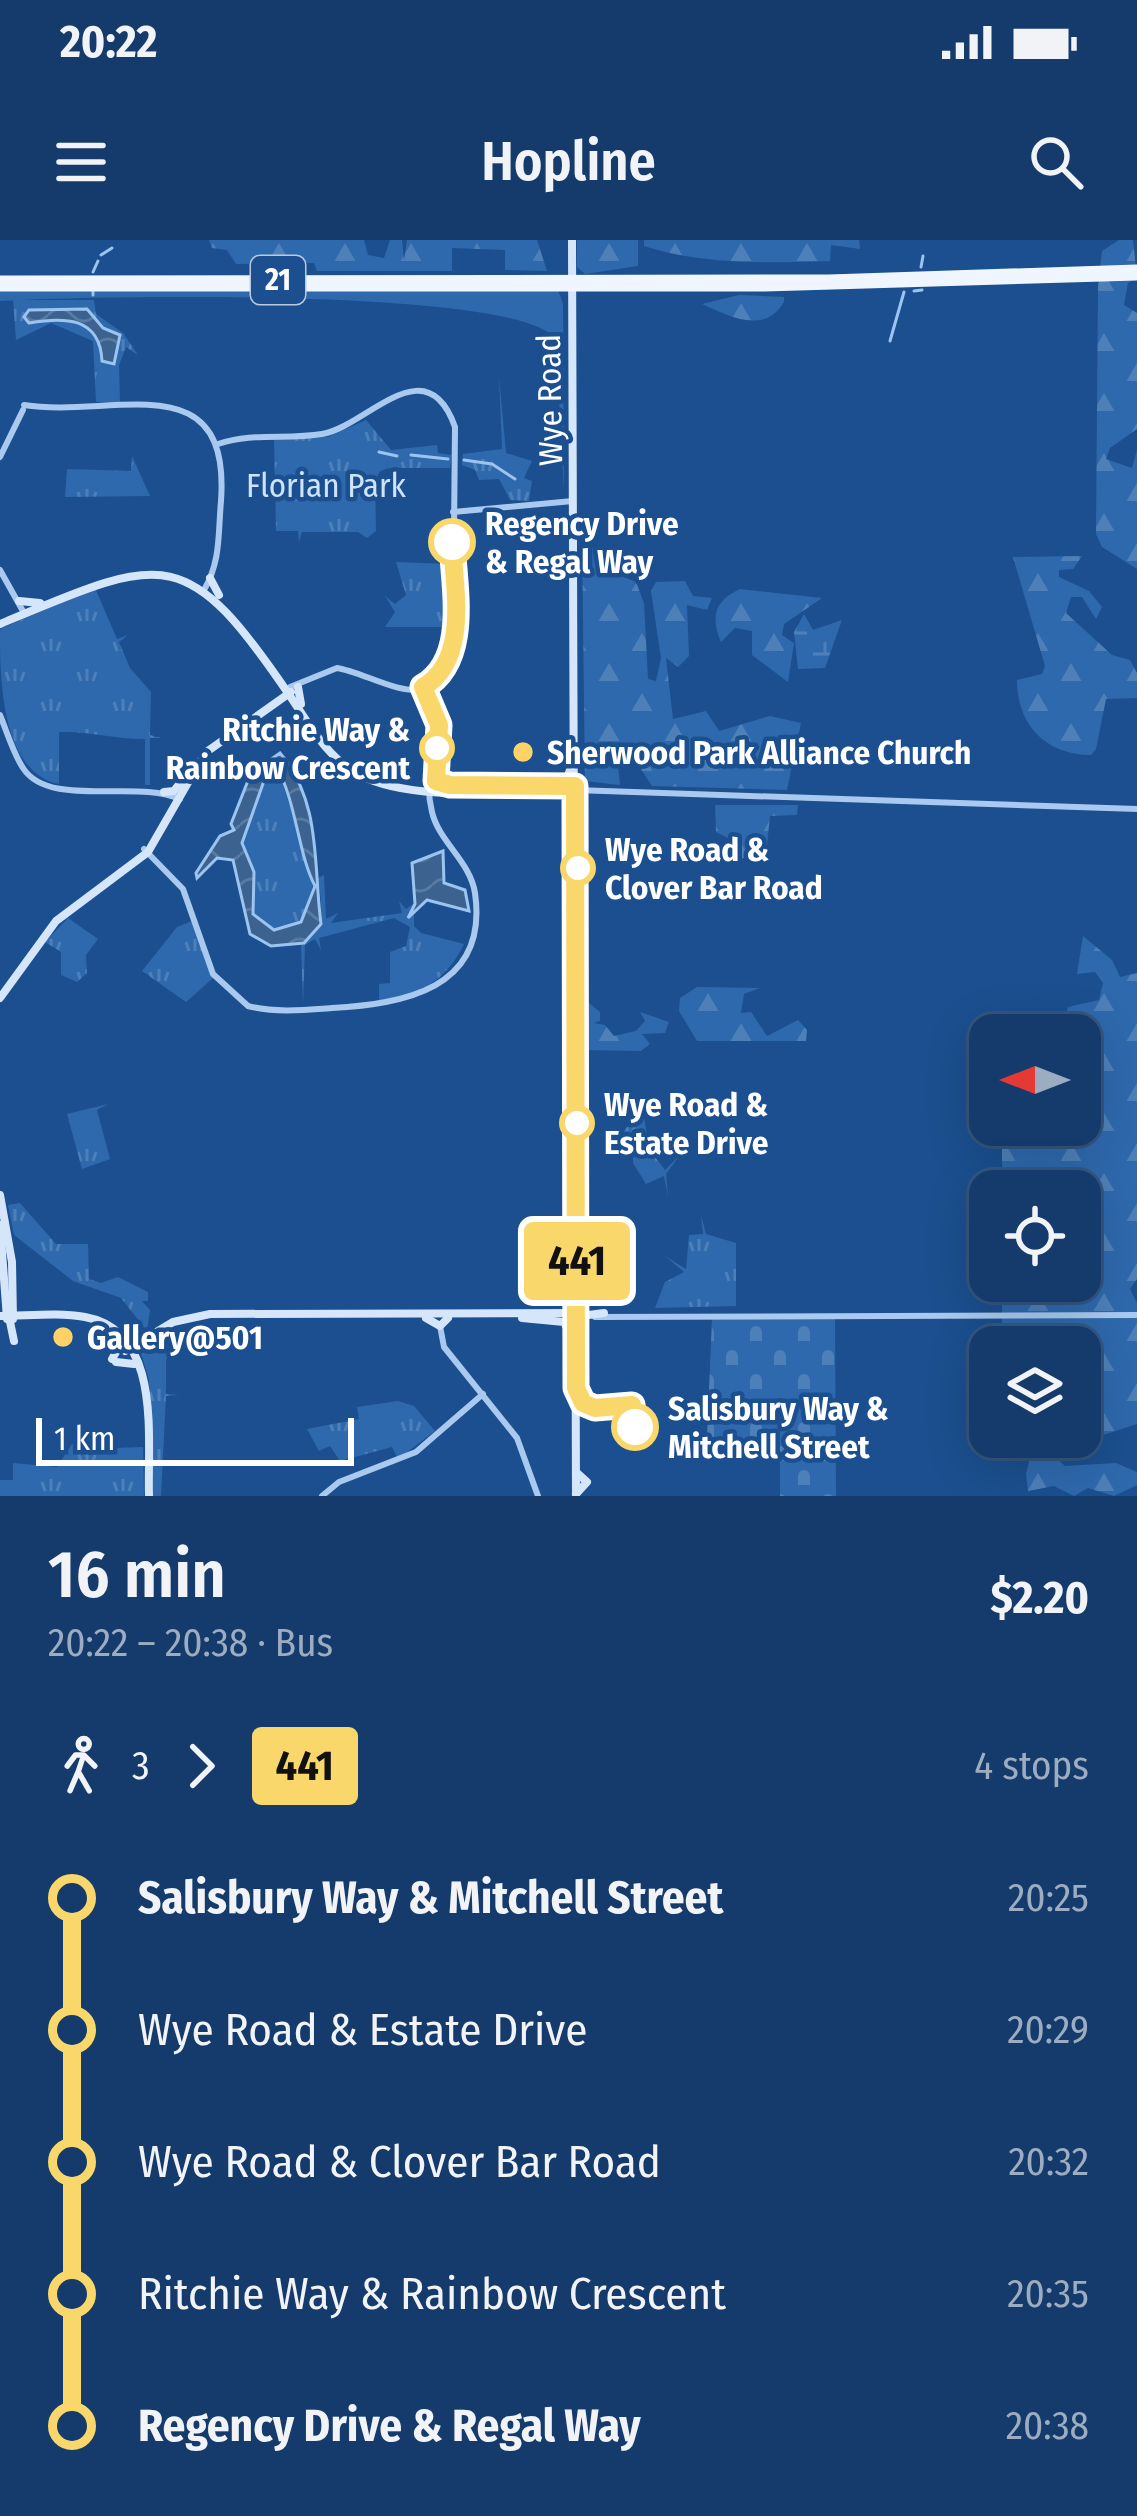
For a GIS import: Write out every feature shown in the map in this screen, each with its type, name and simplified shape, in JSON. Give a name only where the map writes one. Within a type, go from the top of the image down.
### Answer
[{"type":"main road","name":"Wye Road","points":[[570,240],[566,280],[570,304],[575,891],[574,1299],[579,1316],[574,1335],[574,1496]]},
{"type":"main road","name":"21","points":[[586,283],[1137,273]]},
{"type":"main road","name":"21","points":[[0,283],[566,280],[872,285],[945,275],[1137,273]]},
{"type":"main road","points":[[566,280],[621,279]]},
{"type":"main road","points":[[34,287],[79,280]]},
{"type":"main road","points":[[566,280],[586,283]]},
{"type":"main road","points":[[566,280],[570,304]]},
{"type":"main road","name":"21","points":[[0,283],[34,287],[518,287],[566,280]]},
{"type":"main road","points":[[570,304],[586,283]]},
{"type":"main road","points":[[21,609],[124,571],[163,571],[218,598],[292,688],[300,707],[329,745],[358,769],[392,782],[510,790],[555,788],[573,770],[588,788],[573,803],[555,788]]},
{"type":"main road","points":[[2,620],[21,609],[120,576],[150,574],[191,581],[218,598]]},
{"type":"main road","points":[[0,995],[55,918],[145,852],[205,753],[271,702],[279,689],[277,673]]},
{"type":"main road","points":[[164,792],[173,791],[207,745],[292,688]]},
{"type":"main road","points":[[271,702],[286,700],[300,707],[346,766],[373,781],[412,789],[573,788]]},
{"type":"main road","points":[[178,798],[183,778]]},
{"type":"main road","points":[[510,790],[522,799]]},
{"type":"main road","points":[[575,891],[587,914],[575,932],[561,914],[575,891]]},
{"type":"main road","points":[[0,1195],[12,1256],[7,1318]]},
{"type":"main road","points":[[0,1225],[7,1318],[14,1341]]},
{"type":"main road","points":[[556,1313],[574,1299],[581,1309],[574,1335]]},
{"type":"main road","points":[[129,1351],[178,1324],[209,1318],[426,1316],[440,1306],[443,1318]]},
{"type":"main road","points":[[443,1318],[604,1313]]},
{"type":"main road","points":[[443,1318],[579,1316]]},
{"type":"main road","points":[[7,1318],[81,1321],[132,1340],[145,1340]]},
{"type":"main road","points":[[521,1318],[564,1322],[574,1335]]},
{"type":"main road","points":[[116,1335],[139,1367],[148,1496]]},
{"type":"main road","points":[[116,1335],[119,1348],[114,1360],[139,1367]]},
{"type":"main road","name":"Wye Road","points":[[574,1335],[574,1496]]},
{"type":"main road","points":[[139,1367],[145,1340]]},
{"type":"main road","points":[[576,1388],[592,1409],[576,1425]]},
{"type":"street","points":[[218,444],[243,436],[329,433],[394,394],[428,394],[442,405],[455,427],[452,651],[441,673],[423,687],[389,689],[344,668],[316,673],[292,688]]},
{"type":"street","points":[[0,457],[25,408],[172,407],[196,416],[213,435],[220,455],[217,557],[203,587]]},
{"type":"street","points":[[213,435],[220,455]]},
{"type":"street","points":[[453,512],[571,499]]},
{"type":"street","points":[[0,570],[21,609]]},
{"type":"street","points":[[145,852],[183,889],[213,974],[244,1004],[260,1009],[388,1006],[421,996],[444,980],[472,931],[475,896],[470,875],[434,819],[432,786],[439,725],[423,687]]},
{"type":"street","points":[[0,715],[22,768],[44,785],[164,792],[178,798]]},
{"type":"street","points":[[573,788],[1137,808]]},
{"type":"street","points":[[579,1316],[1137,1315]]},
{"type":"street","points":[[579,1316],[654,1317]]},
{"type":"street","points":[[443,1318],[442,1344],[521,1444],[538,1496]]},
{"type":"street","points":[[322,1496],[344,1480],[416,1452],[483,1394]]},
{"type":"green space","points":[[209,240],[364,240],[368,255],[384,258],[390,240],[402,240],[404,260],[407,240],[537,240],[547,271],[505,270],[505,250],[452,248],[452,271],[317,271],[314,263],[236,264],[227,250],[212,248]]},
{"type":"green space","points":[[577,240],[638,240],[638,266],[585,274],[577,267]]},
{"type":"green space","points":[[644,240],[859,240],[860,249],[831,245],[830,261],[736,261],[666,252],[644,246]]},
{"type":"green space","points":[[1119,240],[1133,240],[1137,277],[1128,283],[1124,305],[1137,313],[1137,429],[1110,448],[1106,459],[1132,468],[1137,450],[1137,569],[1102,547],[1096,534],[1098,287],[1102,251]]},
{"type":"green space","points":[[0,290],[558,290],[563,304],[564,492],[556,341],[528,323],[470,311],[389,303],[202,297],[0,301]]},
{"type":"green space","points":[[739,295],[784,297],[784,302],[776,312],[756,320],[702,304]]},
{"type":"green space","points":[[13,300],[94,300],[96,314],[123,333],[138,355],[126,347],[119,365],[120,403],[96,402],[93,341],[51,323],[16,340]]},
{"type":"green space","points":[[499,376],[506,453],[532,461],[524,478],[532,481],[529,501],[510,500],[499,479],[479,480],[475,470],[462,465],[463,454],[502,449]]},
{"type":"green space","name":"Florian Park","points":[[366,420],[391,450],[437,445],[438,453],[452,455],[450,468],[392,468],[392,479],[389,468],[380,471],[375,481],[376,531],[367,538],[358,532],[302,532],[299,542],[298,531],[276,531],[274,438],[328,437]]},
{"type":"green space","points":[[132,456],[150,496],[65,497],[67,469],[131,471]]},
{"type":"green space","points":[[582,540],[604,557],[597,568],[600,575],[614,573],[636,582],[644,603],[648,679],[656,681],[661,658],[651,591],[656,582],[685,581],[693,596],[712,598],[707,610],[687,605],[689,656],[678,667],[666,658],[673,719],[706,711],[719,731],[770,716],[801,723],[787,790],[652,786],[631,754],[617,757],[620,785],[585,781]]},
{"type":"green space","points":[[1082,556],[1073,569],[1059,570],[1059,577],[1089,591],[1102,607],[1096,619],[1082,597],[1071,597],[1066,613],[1112,655],[1130,660],[1137,673],[1137,698],[1106,699],[1091,755],[1060,749],[1037,734],[1022,710],[1017,680],[1042,674],[1045,666],[1013,557]]},
{"type":"green space","points":[[396,562],[449,564],[450,627],[385,627],[395,612],[385,596],[395,604],[406,595]]},
{"type":"green space","points":[[95,588],[117,639],[128,635],[119,642],[130,668],[151,692],[150,735],[161,738],[150,738],[150,785],[145,785],[145,739],[59,732],[59,784],[40,776],[25,761],[7,720],[0,629]]},
{"type":"green space","points":[[740,589],[822,598],[784,624],[782,635],[794,643],[788,682],[752,655],[752,631],[735,628],[721,642],[717,610]]},
{"type":"green space","points":[[804,614],[813,630],[842,620],[825,668],[798,669],[794,632]]},
{"type":"green space","points":[[276,765],[315,880],[301,922],[274,930],[255,919],[242,843],[265,778]]},
{"type":"green space","points":[[715,805],[798,805],[797,815],[770,816],[766,855],[736,859],[734,841],[716,832]]},
{"type":"green space","points":[[324,875],[326,919],[338,913],[331,923],[402,913],[399,901],[406,909],[414,903],[414,926],[421,933],[464,944],[457,957],[429,984],[379,1001],[379,984],[390,983],[390,952],[406,946],[410,927],[394,918],[319,938],[321,950],[315,939],[305,945],[303,1006],[301,944],[319,925],[318,878]]},
{"type":"green space","points":[[68,918],[98,939],[86,955],[87,973],[77,982],[61,975],[61,952],[45,942]]},
{"type":"green space","points":[[192,921],[213,978],[186,1002],[142,971],[177,927]]},
{"type":"green space","points":[[1083,936],[1112,960],[1120,977],[1137,973],[1137,1279],[1130,1289],[1137,1303],[1137,1424],[1101,1436],[1101,1326],[1002,1326],[1002,1302],[1101,1302],[1101,1170],[1002,1170],[1002,1146],[1101,1146],[1101,1014],[1066,1014],[1068,1007],[1099,1000],[1103,983],[1095,972],[1077,974]]},
{"type":"green space","points":[[697,987],[760,988],[744,994],[741,1013],[751,1012],[767,1036],[798,1020],[807,1030],[806,1041],[697,1041],[679,1011],[680,998]]},
{"type":"green space","points":[[589,1003],[600,1012],[600,1021],[594,1023],[605,1025],[614,1036],[636,1031],[645,1021],[640,1012],[669,1022],[665,1033],[642,1034],[650,1044],[641,1051],[584,1050]]},
{"type":"green space","points":[[108,1104],[97,1110],[110,1159],[82,1169],[67,1114]]},
{"type":"green space","points":[[644,1116],[649,1149],[665,1170],[680,1155],[666,1174],[668,1197],[664,1176],[646,1184],[633,1163],[633,1149],[616,1148],[626,1128]]},
{"type":"green space","points":[[20,1203],[56,1244],[88,1244],[89,1279],[101,1283],[118,1277],[148,1292],[148,1301],[142,1301],[150,1310],[147,1331],[121,1298],[73,1281],[14,1235],[8,1205]]},
{"type":"green space","points":[[701,1215],[706,1234],[736,1243],[736,1306],[655,1308],[665,1282],[684,1272],[665,1256],[686,1269],[689,1235],[703,1234]]},
{"type":"green space","points":[[712,1319],[835,1319],[836,1496],[780,1496],[780,1463],[755,1448],[706,1460]]},
{"type":"green space","points":[[175,1329],[179,1337],[166,1360],[166,1394],[179,1395],[166,1396],[161,1496],[153,1496],[149,1380],[141,1353],[158,1336]]},
{"type":"green space","points":[[398,1401],[414,1406],[435,1431],[398,1459],[392,1447],[340,1461],[330,1446],[319,1451],[307,1429],[359,1419],[357,1407]]},
{"type":"green space","points":[[72,1444],[83,1449],[143,1447],[144,1496],[0,1496],[0,1480],[13,1480],[13,1463],[57,1467]]},
{"type":"green space","points":[[1030,1458],[1056,1458],[1065,1466],[1116,1463],[1137,1472],[1137,1485],[1114,1496],[1088,1488],[1074,1496],[1054,1486],[1028,1491]]},
{"type":"water","points":[[87,309],[103,328],[120,335],[114,364],[102,361],[95,335],[78,323],[29,323],[24,317],[29,310]]},
{"type":"water","points":[[280,753],[303,792],[313,835],[321,924],[304,943],[271,946],[250,934],[233,860],[217,858],[197,878],[220,836],[234,830],[231,824],[251,773]],"holes":[[[276,765],[315,886],[301,922],[274,930],[253,914],[254,872],[242,843],[265,778]]]},
{"type":"water","points":[[443,851],[444,883],[465,890],[469,911],[427,900],[408,918],[415,904],[412,863]]},
{"type":"waterway","points":[[101,255],[112,248]]},
{"type":"waterway","points":[[921,267],[923,256]]},
{"type":"waterway","points":[[93,272],[98,261]]},
{"type":"waterway","points":[[914,291],[922,290]]},
{"type":"waterway","points":[[890,341],[904,292]]},
{"type":"waterway","points":[[379,452],[397,456]]},
{"type":"waterway","points":[[411,455],[448,459]]},
{"type":"waterway","points":[[464,460],[492,464],[515,479]]},
{"type":"bus line","name":"441","points":[[452,542],[452,651],[446,667],[423,687],[439,725],[433,763],[436,781],[575,786],[576,1388],[583,1403],[595,1408],[632,1405],[635,1427]]},
{"type":"place","name":"Regency Drive & Regal Way","points":[[452,542]]},
{"type":"place","name":"Ritchie Way & Rainbow Crescent","points":[[437,748]]},
{"type":"place","name":"Sherwood Park Alliance Church","points":[[523,752]]},
{"type":"place","name":"Wye Road & Clover Bar Road","points":[[578,868]]},
{"type":"place","name":"Wye Road & Estate Drive","points":[[577,1123]]},
{"type":"place","name":"Gallery@501","points":[[63,1337]]},
{"type":"place","name":"Salisbury Way & Mitchell Street","points":[[635,1427]]}]
